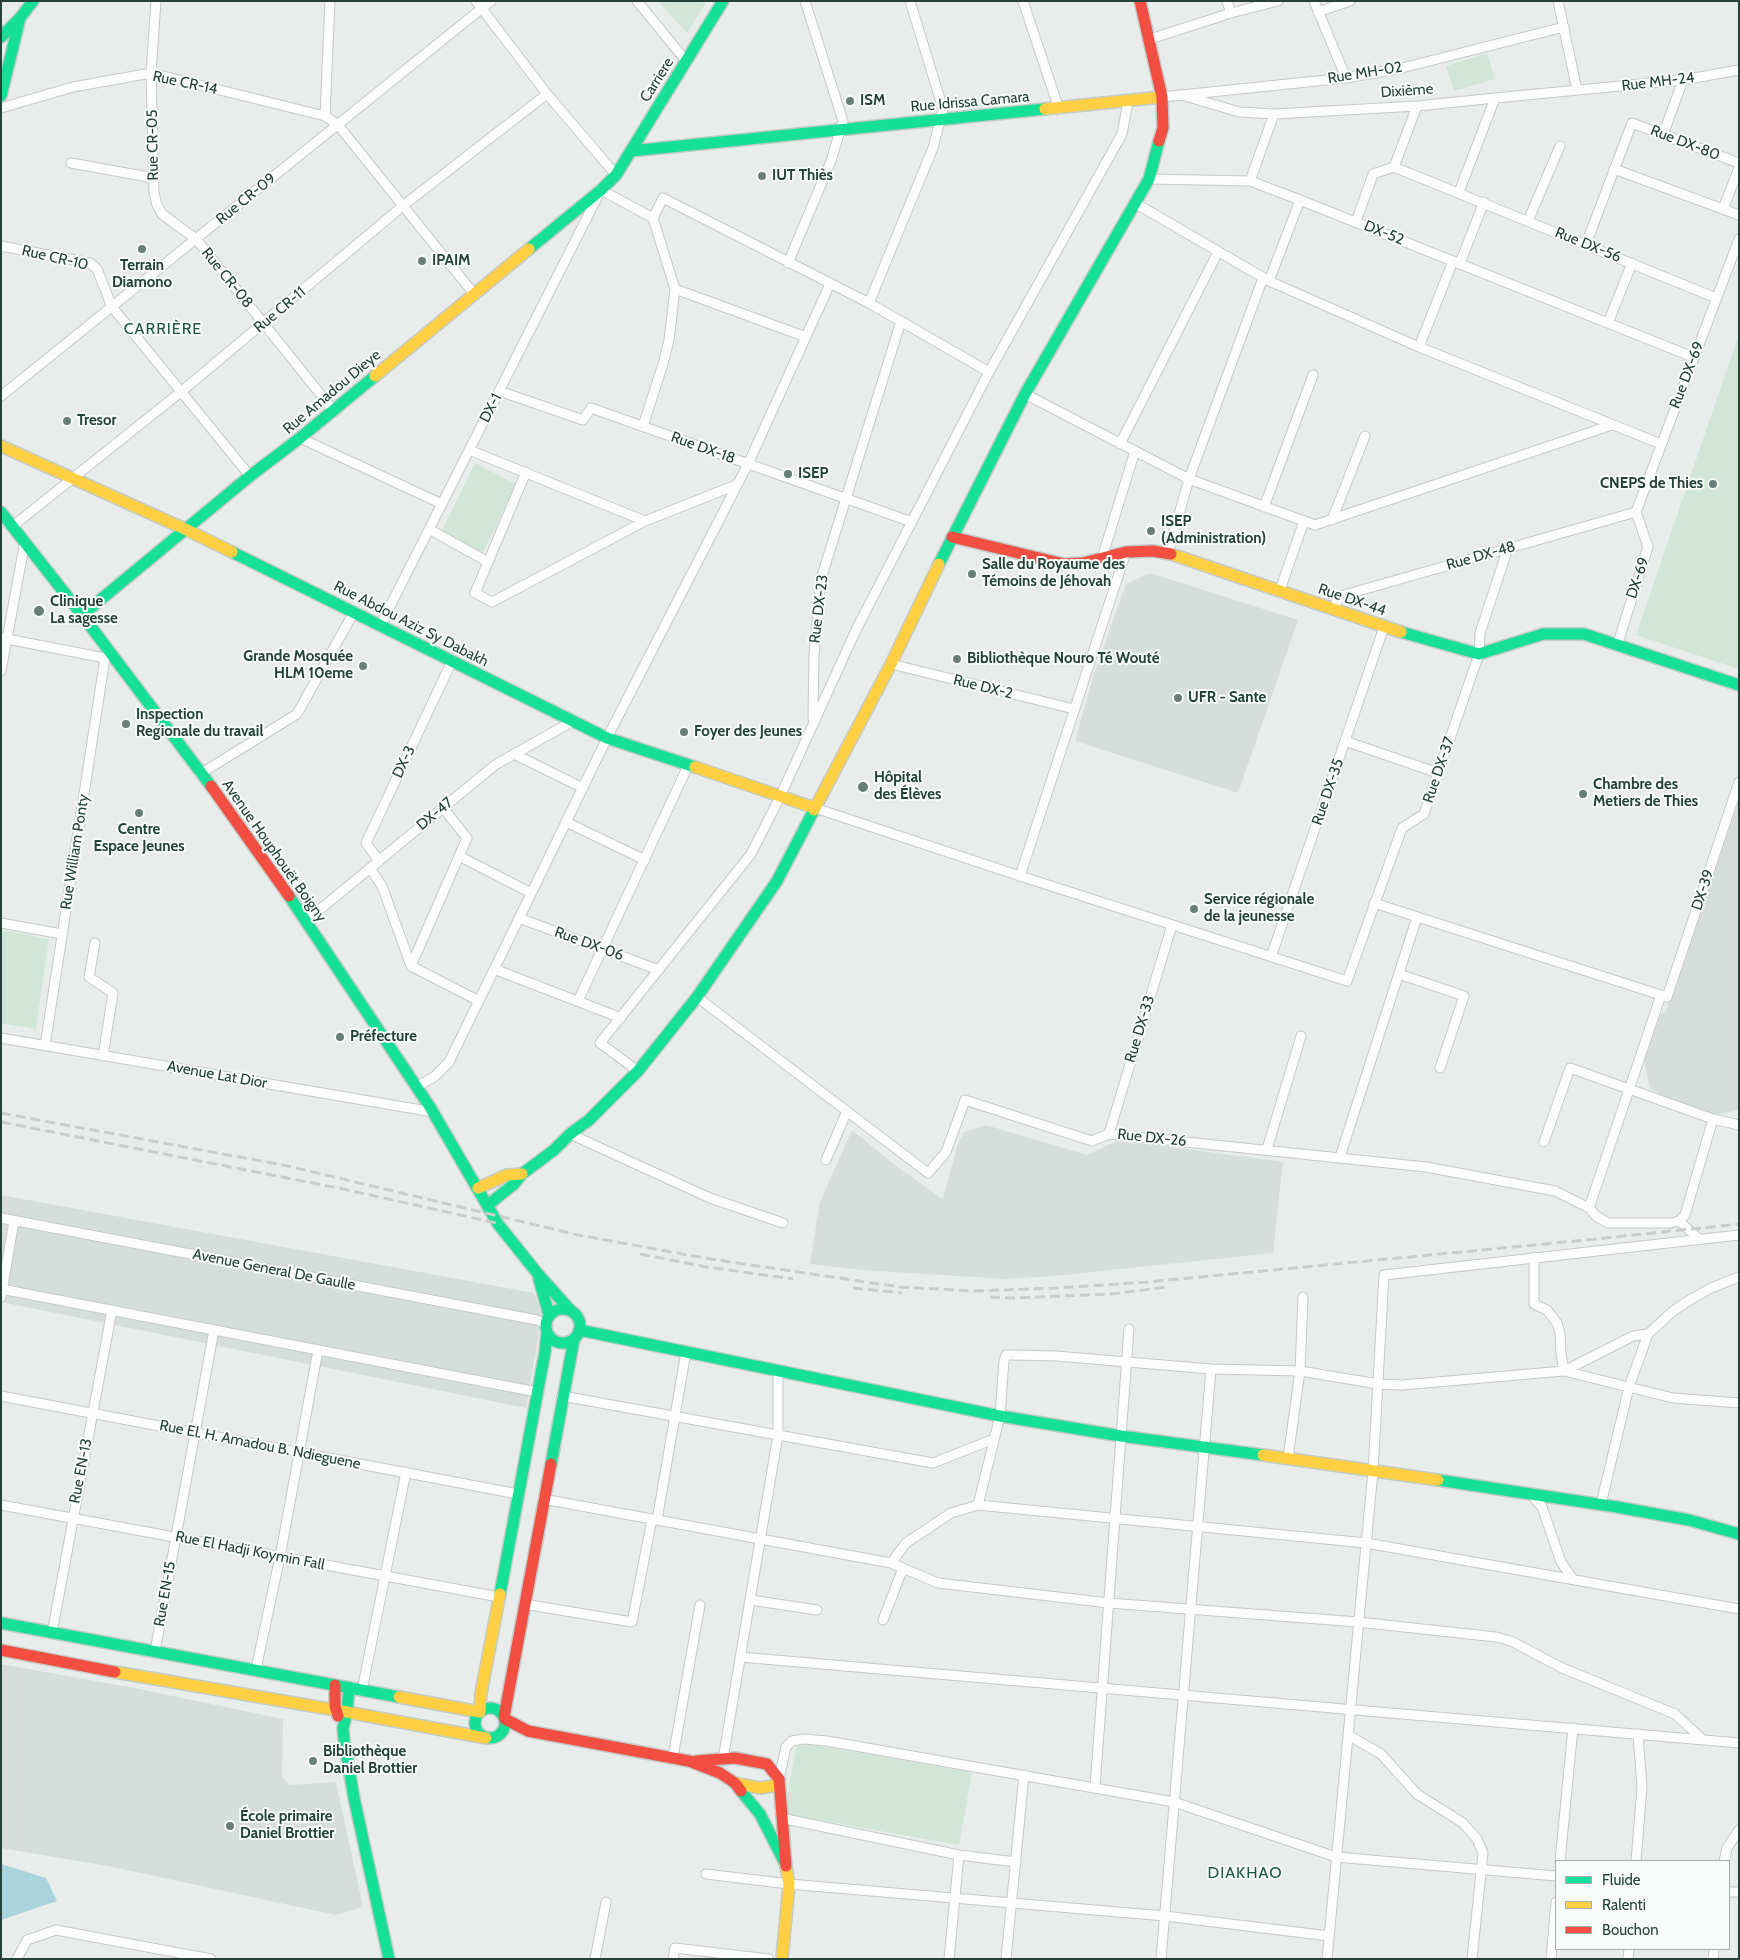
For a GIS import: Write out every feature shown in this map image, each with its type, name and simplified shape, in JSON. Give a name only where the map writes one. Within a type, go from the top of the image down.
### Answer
[{"type":"street","points":[[1,37],[20,18],[33,1]]},
{"type":"street","name":"Rue CR-05","points":[[156,1],[152,73],[156,205],[162,214],[196,239]]},
{"type":"street","points":[[325,116],[330,1]]},
{"type":"street","points":[[476,1],[547,94],[616,175]]},
{"type":"street","name":"Rue CR-09","points":[[1,396],[491,1]]},
{"type":"street","points":[[637,1],[686,61]]},
{"type":"street","name":"Carriere","points":[[601,190],[616,175],[723,1]]},
{"type":"street","points":[[788,263],[831,161],[843,121],[804,1]]},
{"type":"street","points":[[868,303],[933,148],[943,109],[910,1]]},
{"type":"street","points":[[1023,1],[1059,109]]},
{"type":"street","points":[[488,1204],[589,1120],[638,1071],[697,997],[778,881],[891,664],[952,537],[1025,394],[1149,179],[1163,128],[1162,98],[1140,1]]},
{"type":"street","points":[[1227,1],[1231,13]]},
{"type":"street","points":[[1150,39],[1231,13],[1278,1]]},
{"type":"street","points":[[1314,1],[1346,78]]},
{"type":"street","points":[[1318,12],[1350,1]]},
{"type":"street","points":[[1558,1],[1577,90]]},
{"type":"street","points":[[1,96],[20,18]]},
{"type":"street","name":"Rue MH-02","points":[[1162,98],[1346,78],[1402,68],[1564,28]]},
{"type":"street","name":"Rue MH-24","points":[[1577,90],[1682,80],[1739,70]]},
{"type":"street","name":"Rue CR-14","points":[[1,108],[73,86],[152,73],[325,116],[338,125],[474,294]]},
{"type":"street","points":[[1663,135],[1682,80]]},
{"type":"street","name":"Dixième","points":[[1182,95],[1239,112],[1274,114],[1417,106],[1577,90]]},
{"type":"street","name":"Rue CR-11","points":[[13,526],[182,391],[404,206],[547,94]]},
{"type":"street","name":"Rue Idrissa Camara","points":[[631,151],[1162,98]]},
{"type":"street","points":[[1459,192],[1495,98]]},
{"type":"street","points":[[638,1071],[600,1043],[751,854],[780,797],[856,630],[989,372],[1122,134],[1128,102]]},
{"type":"street","points":[[1356,222],[1373,174],[1394,167],[1417,106]]},
{"type":"street","points":[[1250,181],[1274,114]]},
{"type":"street","name":"Rue DX-80","points":[[1614,169],[1632,123],[1739,163]]},
{"type":"street","points":[[1528,221],[1560,146]]},
{"type":"street","points":[[71,163],[154,178]]},
{"type":"street","name":"Rue DX-56","points":[[1394,167],[1716,298]]},
{"type":"street","points":[[1723,209],[1739,168]]},
{"type":"street","points":[[1586,244],[1614,169],[1739,215]]},
{"type":"street","name":"DX-52","points":[[1149,179],[1250,181],[1693,357]]},
{"type":"street","points":[[601,190],[653,218]]},
{"type":"street","name":"Rue Amadou Dieye","points":[[82,615],[601,190]]},
{"type":"street","name":"DX-1","points":[[380,626],[601,190]]},
{"type":"street","points":[[643,426],[664,364],[675,289],[653,218],[663,198],[868,303],[989,372]]},
{"type":"street","points":[[1168,554],[1189,479],[1266,279],[1300,200]]},
{"type":"street","points":[[1419,347],[1484,202]]},
{"type":"street","points":[[1135,203],[1266,279],[1419,347],[1661,444]]},
{"type":"street","name":"Rue CR-08","points":[[196,239],[333,410]]},
{"type":"street","name":"Rue DX-69","points":[[1636,512],[1739,239]]},
{"type":"street","name":"Rue CR-10","points":[[1,246],[90,263],[97,269],[112,307]]},
{"type":"street","points":[[1120,444],[1218,252]]},
{"type":"street","points":[[1608,323],[1632,264]]},
{"type":"street","points":[[416,1087],[434,1077],[449,1062],[607,738],[748,464],[830,284]]},
{"type":"street","points":[[675,289],[806,337]]},
{"type":"street","points":[[112,307],[250,476]]},
{"type":"street","name":"Rue DX-23","points":[[813,724],[814,654],[821,579],[901,321]]},
{"type":"street","points":[[1264,506],[1313,375]]},
{"type":"street","name":"Rue DX-18","points":[[499,391],[584,420],[591,408],[912,522]]},
{"type":"street","points":[[1025,394],[1189,479],[1315,525],[1612,424]]},
{"type":"street","points":[[1332,520],[1364,436]]},
{"type":"street","points":[[300,438],[442,504]]},
{"type":"street","name":"Rue Abdou Aziz Sy Dabakh","points":[[1,446],[185,529],[607,738],[815,808]]},
{"type":"street","points":[[469,450],[646,521]]},
{"type":"street","points":[[1102,558],[1134,451]]},
{"type":"street","points":[[526,472],[474,593],[492,602],[646,521],[736,486]]},
{"type":"street","name":"Avenue Houphouët Boigny","points":[[1,512],[82,615],[108,656],[234,817],[306,921],[433,1112],[498,1224],[571,1311]]},
{"type":"street","name":"Rue DX-48","points":[[1333,609],[1337,601],[1344,595],[1636,512]]},
{"type":"street","name":"DX-69","points":[[1617,646],[1648,547],[1636,512]]},
{"type":"street","points":[[1280,590],[1304,522]]},
{"type":"street","points":[[429,529],[488,562]]},
{"type":"street","name":"Rue DX-44","points":[[952,537],[1064,564],[1083,563],[1126,552],[1153,551],[1168,554],[1201,563],[1384,627],[1479,654]]},
{"type":"street","points":[[1,671],[4,638],[25,541]]},
{"type":"street","name":"Rue DX-37","points":[[1271,957],[1347,981],[1402,828],[1424,814],[1479,654],[1480,633],[1508,548]]},
{"type":"street","points":[[1020,876],[1126,552]]},
{"type":"street","points":[[200,774],[297,714],[354,612]]},
{"type":"street","name":"Rue DX-35","points":[[1271,957],[1384,627]]},
{"type":"street","points":[[1479,654],[1542,634],[1584,634],[1739,685]]},
{"type":"street","points":[[4,638],[108,656]]},
{"type":"street","name":"Rue William Ponty","points":[[45,1046],[108,656]]},
{"type":"street","name":"DX-3","points":[[379,861],[366,843],[452,661]]},
{"type":"street","name":"Rue DX-2","points":[[891,664],[1074,709]]},
{"type":"street","name":"DX-47","points":[[306,921],[495,765],[573,721]]},
{"type":"street","points":[[1345,741],[1438,773]]},
{"type":"street","points":[[514,754],[583,788]]},
{"type":"street","points":[[578,1001],[688,766]]},
{"type":"street","name":"DX-39","points":[[1589,1208],[1739,782]]},
{"type":"street","points":[[410,966],[467,838],[443,808]]},
{"type":"street","points":[[815,808],[1271,957]]},
{"type":"street","points":[[566,822],[645,860]]},
{"type":"street","points":[[459,856],[531,893]]},
{"type":"street","points":[[370,868],[382,886],[410,966],[479,1002]]},
{"type":"street","points":[[1374,903],[1664,996]]},
{"type":"street","points":[[1340,1157],[1417,917]]},
{"type":"street","name":"Rue DX-06","points":[[519,918],[659,970]]},
{"type":"street","points":[[1,923],[62,934]]},
{"type":"street","name":"Rue DX-33","points":[[1109,1134],[1172,925]]},
{"type":"street","points":[[95,943],[89,977],[113,993],[103,1056]]},
{"type":"street","points":[[494,969],[621,1018]]},
{"type":"street","points":[[1398,974],[1464,996],[1440,1068]]},
{"type":"street","points":[[697,997],[848,1111],[826,1160]]},
{"type":"street","points":[[1267,1149],[1301,1036]]},
{"type":"street","name":"Avenue Lat Dior","points":[[1,1038],[433,1112]]},
{"type":"street","points":[[1544,1142],[1570,1068],[1714,1119],[1739,1125]]},
{"type":"street","name":"Rue DX-26","points":[[848,1111],[928,1173],[946,1152],[965,1100],[1092,1141],[1109,1134],[1426,1167],[1538,1187],[1565,1195],[1589,1208],[1596,1216],[1608,1223],[1671,1223],[1679,1221]]},
{"type":"street","points":[[1698,1238],[1679,1221],[1685,1215],[1714,1119]]},
{"type":"street","points":[[570,1134],[710,1198],[783,1223]]},
{"type":"street","points":[[478,1188],[507,1175],[522,1174]]},
{"type":"street","name":"Avenue General De Gaulle","points":[[1,1218],[528,1318],[547,1324]]},
{"type":"street","points":[[14,1221],[2,1291],[112,1310],[537,1392]]},
{"type":"street","points":[[1327,1959],[1373,1471],[1384,1275],[1698,1238],[1739,1235]]},
{"type":"street","points":[[1534,1258],[1534,1304],[1547,1310],[1557,1323],[1560,1333],[1564,1371]]},
{"type":"street","points":[[538,1274],[547,1324],[554,1340],[558,1342],[564,1343],[576,1334],[686,1352],[1000,1416],[1121,1436],[1288,1458],[1601,1504],[1688,1520],[1739,1534]]},
{"type":"street","points":[[1601,1504],[1629,1387],[1648,1334],[1672,1312],[1688,1301],[1711,1288],[1739,1277]]},
{"type":"street","points":[[1288,1458],[1300,1371],[1303,1296]]},
{"type":"street","name":"Rue EN-13","points":[[52,1633],[112,1310]]},
{"type":"street","points":[[486,1738],[478,1734],[475,1729],[475,1720],[480,1712],[481,1693],[537,1392],[547,1324],[557,1310],[571,1311],[578,1319],[576,1334],[562,1396],[543,1499],[504,1718],[504,1730],[498,1736]]},
{"type":"street","points":[[1095,1787],[1129,1329]]},
{"type":"street","name":"Rue EN-15","points":[[155,1651],[214,1330]]},
{"type":"street","points":[[1564,1371],[1633,1336],[1648,1334]]},
{"type":"street","points":[[256,1669],[280,1557],[318,1350]]},
{"type":"street","points":[[524,1604],[632,1622],[676,1416],[686,1352]]},
{"type":"street","points":[[978,1504],[1000,1416],[1004,1360],[1006,1355],[1056,1356],[1211,1369],[1300,1371],[1378,1384],[1402,1384],[1564,1371],[1672,1398],[1739,1403]]},
{"type":"street","points":[[1161,1959],[1211,1369]]},
{"type":"street","points":[[723,1759],[778,1435],[778,1370]]},
{"type":"street","name":"Rue El. H. Amadou B. Ndieguene","points":[[1,1396],[518,1494]]},
{"type":"street","points":[[562,1396],[933,1463],[994,1439]]},
{"type":"street","points":[[362,1690],[406,1472]]},
{"type":"street","points":[[1532,1495],[1542,1508],[1561,1562],[1573,1579]]},
{"type":"street","points":[[543,1499],[891,1562],[938,1583],[1109,1602],[1481,1634],[1511,1641],[1562,1668],[1675,1714],[1702,1740]]},
{"type":"street","points":[[891,1562],[906,1543],[951,1513],[978,1504],[1366,1543],[1739,1609]]},
{"type":"street","name":"Rue El Hadji Koymin Fall","points":[[1,1505],[499,1597]]},
{"type":"street","points":[[883,1620],[903,1568]]},
{"type":"street","points":[[750,1600],[817,1610]]},
{"type":"street","points":[[673,1757],[700,1605]]},
{"type":"street","points":[[1,1623],[480,1712],[493,1708],[502,1713],[504,1718],[528,1731]]},
{"type":"street","points":[[1,1650],[133,1676],[341,1711],[486,1738],[510,1732],[528,1731],[689,1761],[720,1773],[735,1783],[760,1814],[785,1863]]},
{"type":"street","points":[[740,1657],[1739,1743]]},
{"type":"street","points":[[336,1685],[354,1798],[389,1959]]},
{"type":"street","points":[[341,1711],[349,1688]]},
{"type":"street","points":[[1560,1860],[1573,1728]]},
{"type":"street","points":[[1636,1860],[1642,1787],[1638,1734]]},
{"type":"street","points":[[1348,1735],[1381,1754],[1416,1794],[1463,1824],[1477,1839],[1484,1853],[1472,1959]]},
{"type":"street","points":[[782,1959],[789,1884],[785,1863],[779,1782],[786,1747],[792,1741],[804,1739],[827,1741],[1174,1802],[1336,1857],[1555,1876]]},
{"type":"street","points":[[689,1761],[747,1758],[758,1760],[767,1764],[779,1782]]},
{"type":"street","points":[[1006,1959],[1024,1775]]},
{"type":"street","points":[[735,1783],[760,1788],[779,1782]]},
{"type":"street","points":[[782,1818],[959,1856],[1016,1862]]},
{"type":"street","points":[[1724,1860],[1727,1848],[1739,1830]]},
{"type":"street","points":[[949,1959],[959,1856]]},
{"type":"street","points":[[706,1874],[789,1884],[1012,1901],[1164,1916],[1329,1936]]},
{"type":"street","points":[[595,1959],[606,1902]]},
{"type":"street","points":[[1551,1959],[1555,1913]]},
{"type":"street","points":[[17,1959],[27,1940],[56,1930],[211,1959]]},
{"type":"street","points":[[674,1959],[675,1948],[769,1959]]},
{"type":"shaded area","name":"UFR - Sante","points":[[1150,573],[1298,620],[1238,793],[1075,741],[1094,674],[1126,584]]},
{"type":"shaded area","points":[[1739,800],[1739,1110],[1716,1115],[1668,1099],[1650,1088],[1643,1055],[1656,1018],[1666,1011]]},
{"type":"shaded area","points":[[986,1125],[1087,1155],[1119,1140],[1283,1162],[1273,1253],[1054,1276],[1004,1279],[861,1270],[810,1264],[820,1202],[852,1130],[900,1169],[943,1199],[958,1143],[964,1132]]},
{"type":"shaded area","points":[[1,1195],[534,1293],[542,1315],[526,1408],[1,1302]]},
{"type":"shaded area","name":"École primaire Daniel Brottier","points":[[1,1664],[139,1689],[283,1719],[282,1777],[290,1785],[336,1782],[363,1907],[336,1915],[108,1866],[1,1848]]},
{"type":"green space","points":[[658,1],[707,1],[687,33]]},
{"type":"green space","points":[[1487,53],[1495,79],[1454,91],[1446,66]]},
{"type":"green space","name":"CNEPS de Thies","points":[[1739,334],[1739,669],[1636,635]]},
{"type":"green space","points":[[475,463],[516,484],[483,553],[442,531]]},
{"type":"green space","points":[[1,930],[49,939],[36,1029],[1,1023]]},
{"type":"green space","points":[[797,1742],[972,1772],[959,1845],[784,1814]]},
{"type":"water","points":[[1,1864],[46,1878],[57,1901],[1,1920]]},
{"type":"railway","points":[[1,1113],[288,1166],[578,1235],[710,1259],[900,1287],[974,1291],[1148,1282],[1739,1224]]},
{"type":"railway","points":[[1,1122],[343,1189],[501,1224]]},
{"type":"railway","points":[[640,1254],[707,1267],[793,1279]]},
{"type":"railway","points":[[990,1297],[1012,1298],[1111,1294],[1167,1287]]},
{"type":"railway","points":[[853,1288],[902,1293]]},
{"type":"traffic: fast","points":[[1,37],[20,18],[33,1]]},
{"type":"traffic: fast","points":[[529,249],[601,190],[616,175],[723,1]]},
{"type":"traffic: fast","points":[[1,96],[20,18]]},
{"type":"traffic: fast","points":[[631,151],[1045,109]]},
{"type":"traffic: fast","points":[[939,564],[1025,394],[1149,179],[1159,141]]},
{"type":"traffic: fast","points":[[82,615],[250,476],[300,438],[375,376]]},
{"type":"traffic: fast","points":[[1,512],[82,615],[211,786]]},
{"type":"traffic: fast","points":[[232,552],[607,738],[695,767]]},
{"type":"traffic: fast","points":[[1401,632],[1479,654],[1543,634],[1584,634],[1739,685]]},
{"type":"traffic: fast","points":[[488,1205],[514,1184],[522,1174],[589,1120],[638,1071],[697,997],[777,881],[814,810]]},
{"type":"traffic: fast","points":[[289,896],[430,1107],[498,1224],[571,1311]]},
{"type":"traffic: fast","points":[[539,1279],[549,1315]]},
{"type":"traffic: fast","points":[[563,1309],[575,1314],[580,1326],[575,1338],[563,1343],[551,1338],[546,1326],[551,1314],[563,1309]]},
{"type":"traffic: fast","points":[[579,1330],[1000,1416],[1121,1436],[1263,1455]]},
{"type":"traffic: fast","points":[[500,1594],[545,1352],[547,1332]]},
{"type":"traffic: fast","points":[[551,1464],[574,1339]]},
{"type":"traffic: fast","points":[[1438,1480],[1617,1507],[1689,1520],[1739,1534]]},
{"type":"traffic: fast","points":[[1,1623],[399,1697]]},
{"type":"traffic: fast","points":[[349,1688],[347,1712],[343,1728],[344,1740],[354,1798],[389,1959]]},
{"type":"traffic: fast","points":[[490,1708],[501,1712],[505,1723],[501,1734],[490,1738],[479,1734],[475,1723],[479,1712],[490,1708]]},
{"type":"traffic: fast","points":[[741,1791],[760,1814],[785,1863]]},
{"type":"traffic: slow","points":[[1045,109],[1162,97]]},
{"type":"traffic: slow","points":[[375,376],[529,249]]},
{"type":"traffic: slow","points":[[1,446],[232,552]]},
{"type":"traffic: slow","points":[[1171,554],[1401,632]]},
{"type":"traffic: slow","points":[[814,810],[891,664],[939,564]]},
{"type":"traffic: slow","points":[[695,767],[815,808]]},
{"type":"traffic: slow","points":[[478,1188],[507,1175],[522,1174]]},
{"type":"traffic: slow","points":[[1263,1455],[1438,1480]]},
{"type":"traffic: slow","points":[[399,1697],[480,1712],[481,1693],[500,1594]]},
{"type":"traffic: slow","points":[[115,1672],[486,1738]]},
{"type":"traffic: slow","points":[[735,1783],[760,1788],[779,1785]]},
{"type":"traffic: slow","points":[[782,1959],[789,1884],[786,1866]]},
{"type":"traffic: jam","points":[[1140,1],[1162,97],[1163,128],[1159,141]]},
{"type":"traffic: jam","points":[[952,537],[1064,564],[1083,563],[1126,552],[1153,551],[1171,554]]},
{"type":"traffic: jam","points":[[211,786],[289,896]]},
{"type":"traffic: jam","points":[[504,1717],[551,1464]]},
{"type":"traffic: jam","points":[[1,1650],[115,1672]]},
{"type":"traffic: jam","points":[[335,1685],[335,1706],[338,1716]]},
{"type":"traffic: jam","points":[[505,1719],[528,1731],[689,1761],[720,1773],[735,1783],[741,1791]]},
{"type":"traffic: jam","points":[[696,1761],[735,1758],[767,1764],[779,1779],[786,1866]]},
{"type":"place","name":"ISM","points":[[850,101]]},
{"type":"place","name":"IUT Thiès","points":[[762,176]]},
{"type":"place","name":"Terrain Diamono","points":[[142,249]]},
{"type":"place","name":"IPAIM","points":[[422,261]]},
{"type":"place","name":"Tresor","points":[[67,421]]},
{"type":"place","name":"ISEP","points":[[788,474]]},
{"type":"place","name":"CNEPS de Thies","points":[[1713,484]]},
{"type":"place","name":"ISEP (Administration)","points":[[1151,531]]},
{"type":"place","name":"Salle du Royaume des Témoins de Jéhovah","points":[[972,574]]},
{"type":"place","name":"Clinique La sagesse","points":[[39,611]]},
{"type":"place","name":"Bibliothèque Nouro Té Wouté","points":[[957,659]]},
{"type":"place","name":"Grande Mosquée HLM 10eme","points":[[363,666]]},
{"type":"place","name":"UFR - Sante","points":[[1178,698]]},
{"type":"place","name":"Inspection Regionale du travail","points":[[126,724]]},
{"type":"place","name":"Foyer des Jeunes","points":[[684,732]]},
{"type":"place","name":"Hôpital des Élèves","points":[[863,787]]},
{"type":"place","name":"Chambre des Metiers de Thies","points":[[1583,794]]},
{"type":"place","name":"Centre Espace Jeunes","points":[[139,813]]},
{"type":"place","name":"Service régionale de la jeunesse","points":[[1194,909]]},
{"type":"place","name":"Préfecture","points":[[340,1037]]},
{"type":"place","name":"Bibliothèque Daniel Brottier","points":[[313,1761]]},
{"type":"place","name":"École primaire Daniel Brottier","points":[[230,1826]]},
{"type":"district","name":"CARRIÈRE","points":[[163,329]]},
{"type":"district","name":"DIAKHAO","points":[[1245,1873]]}]
